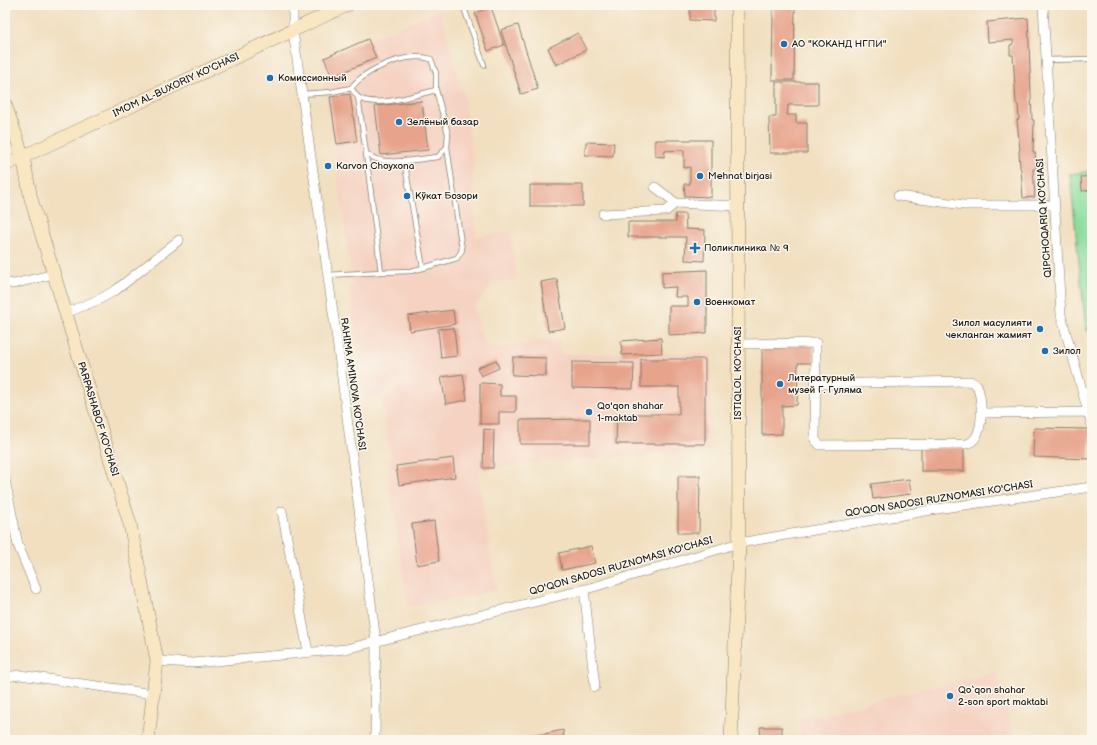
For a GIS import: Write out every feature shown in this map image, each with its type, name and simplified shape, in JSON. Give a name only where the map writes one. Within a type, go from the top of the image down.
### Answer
[{"type":"main road","name":"IMOM AL-BUXORIY KO'CHASI","points":[[5,165],[347,5]]},
{"type":"main road","name":"ISTIQLOL KO'CHASI","points":[[732,740],[739,543],[737,5]]},
{"type":"main road","name":"PARPASHABOF KO'CHASI","points":[[5,104],[23,156],[31,199],[130,524],[156,662],[148,740]]},
{"type":"street","name":"RAHIMA AMINOVA KO'CHASI","points":[[293,5],[293,31],[301,94],[376,641],[375,740]]},
{"type":"street","name":"QIPCHOQARIQ KO'CHASI","points":[[1043,5],[1054,205],[1062,315],[1092,426]]},
{"type":"street","points":[[655,187],[676,203],[738,206]]},
{"type":"street","points":[[898,196],[964,205],[1054,205]]},
{"type":"street","points":[[603,214],[666,211],[676,203]]},
{"type":"street","points":[[66,313],[100,299],[116,290],[179,240]]},
{"type":"street","points":[[5,282],[13,284],[54,274]]},
{"type":"street","points":[[738,344],[816,343],[815,440],[820,445],[967,444],[972,442],[975,437],[983,413],[981,397],[976,385],[970,381],[816,384]]},
{"type":"street","points":[[983,413],[1087,412]]},
{"type":"street","points":[[5,480],[18,545],[36,589]]},
{"type":"street","name":"QO'QON SADOSI RUZNOMASI KO'CHASI","points":[[156,662],[194,663],[346,649],[584,589],[739,543],[943,508],[1092,487]]},
{"type":"street","points":[[282,511],[308,652]]},
{"type":"street","points":[[584,589],[595,687]]},
{"type":"street","points":[[5,677],[20,675],[153,694]]},
{"type":"lane","points":[[463,5],[484,65]]},
{"type":"lane","points":[[301,94],[331,92],[351,88],[358,79],[393,62],[421,56],[431,59],[436,73],[436,90],[448,134],[447,147],[462,250],[457,258],[411,271],[327,275]]},
{"type":"lane","points":[[1046,60],[1092,59]]},
{"type":"lane","points":[[351,88],[358,97],[381,272]]},
{"type":"lane","points":[[358,97],[372,102],[404,98],[436,90]]},
{"type":"lane","points":[[366,153],[372,158],[382,162],[438,156],[447,147]]},
{"type":"lane","points":[[404,160],[423,268]]},
{"type":"shaded area","points":[[440,10],[463,92],[472,155],[476,236],[510,232],[517,280],[493,283],[475,307],[479,331],[489,349],[559,339],[561,354],[711,353],[710,451],[529,463],[478,472],[496,591],[408,607],[388,475],[392,475],[382,397],[367,399],[349,286],[353,285],[321,60]]},
{"type":"shaded area","name":"Qo‘qon shahar 2-son sport maktabi","points":[[996,672],[1015,740],[801,740],[799,719]]},
{"type":"green space","points":[[1092,171],[1092,330],[1086,331],[1070,174]]},
{"type":"building","points":[[690,5],[714,5],[714,21],[690,20]]},
{"type":"building","points":[[491,7],[504,45],[488,51],[475,13]]},
{"type":"building","points":[[773,7],[795,7],[794,80],[772,80]]},
{"type":"building","points":[[1028,18],[1032,120],[1034,120],[1033,152],[1035,152],[1036,169],[1033,169],[1035,197],[1023,198],[1017,120],[1019,119],[1018,105],[1016,103],[1013,55],[1010,55],[1010,45],[1013,44],[1013,40],[988,42],[987,22]]},
{"type":"building","points":[[518,25],[538,89],[521,94],[501,30]]},
{"type":"building","points":[[578,33],[586,50],[556,65],[548,48]]},
{"type":"building","points":[[368,39],[376,58],[332,77],[324,58]]},
{"type":"building","points":[[776,82],[818,82],[818,105],[788,105],[787,115],[796,115],[796,123],[807,123],[807,153],[770,153],[769,117],[776,117]]},
{"type":"building","points":[[350,94],[357,141],[337,144],[330,97]]},
{"type":"building","points":[[422,101],[428,150],[381,155],[375,106]]},
{"type":"building","name":"Mehnat birjasi","points":[[655,140],[711,140],[711,197],[685,196],[684,184],[690,184],[690,167],[684,168],[684,150],[665,151],[664,157],[655,156]]},
{"type":"building","points":[[586,142],[614,143],[613,156],[585,155]]},
{"type":"building","points":[[1092,176],[1092,190],[1082,191],[1081,177]]},
{"type":"building","points":[[530,185],[583,185],[583,206],[530,206]]},
{"type":"building","points":[[675,214],[685,214],[686,229],[705,230],[704,261],[685,260],[686,237],[628,237],[628,222],[676,222]]},
{"type":"building","name":"Военкомат","points":[[707,270],[707,333],[669,335],[669,306],[688,306],[688,297],[675,297],[676,287],[662,288],[662,272]]},
{"type":"building","points":[[557,279],[565,328],[548,331],[541,282]]},
{"type":"building","points":[[453,310],[455,324],[410,331],[408,316]]},
{"type":"building","points":[[454,328],[457,356],[441,358],[438,329]]},
{"type":"building","points":[[661,338],[662,353],[622,355],[621,341]]},
{"type":"building","name":"Литературный музей Г. Гуляма","points":[[813,345],[814,363],[798,363],[797,405],[782,406],[782,434],[762,435],[762,346]]},
{"type":"building","points":[[513,357],[546,358],[546,376],[512,375]]},
{"type":"building","points":[[641,359],[705,359],[705,444],[616,444],[617,414],[679,414],[679,387],[641,387]]},
{"type":"building","points":[[496,360],[499,368],[481,376],[477,368]]},
{"type":"building","points":[[572,362],[634,363],[633,389],[572,388]]},
{"type":"building","points":[[463,374],[467,400],[446,404],[441,377]]},
{"type":"building","points":[[480,383],[500,384],[500,396],[516,396],[516,412],[499,412],[499,424],[480,424]]},
{"type":"building","points":[[590,419],[590,444],[520,444],[520,420]]},
{"type":"building","points":[[1034,428],[1090,429],[1089,459],[1033,457]]},
{"type":"building","points":[[484,429],[494,430],[493,468],[483,468]]},
{"type":"building","points":[[921,448],[964,448],[964,471],[921,471]]},
{"type":"building","points":[[453,458],[455,477],[399,485],[396,466]]},
{"type":"building","points":[[678,476],[700,476],[699,533],[678,533]]},
{"type":"building","points":[[909,479],[911,494],[873,499],[871,484]]},
{"type":"building","points":[[434,521],[439,561],[417,565],[412,524]]},
{"type":"building","points":[[591,546],[595,563],[562,570],[559,553]]},
{"type":"building","points":[[760,727],[782,727],[782,740],[761,740]]},
{"type":"building","points":[[563,730],[564,740],[521,740],[521,739]]},
{"type":"place","name":"АО \"КОКАНД НГПИ\"","points":[[784,44]]},
{"type":"place","name":"Комиссионный","points":[[270,78]]},
{"type":"place","name":"Зелёный базар","points":[[399,122]]},
{"type":"place","name":"Karvon Choyxona","points":[[328,166]]},
{"type":"place","name":"Mehnat birjasi","points":[[700,176]]},
{"type":"place","name":"Кўкат Бозори","points":[[407,196]]},
{"type":"place","name":"Поликлиника № 9","points":[[695,248]]},
{"type":"place","name":"Военкомат","points":[[697,302]]},
{"type":"place","name":"Зилол масулияти чекланган жамият","points":[[1040,329]]},
{"type":"place","name":"Зилол","points":[[1045,351]]},
{"type":"place","name":"Литературный музей Г. Гуляма","points":[[780,384]]},
{"type":"place","name":"Qo'qon shahar 1-maktab","points":[[589,412]]},
{"type":"place","name":"Qo‘qon shahar 2-son sport maktabi","points":[[950,696]]}]
